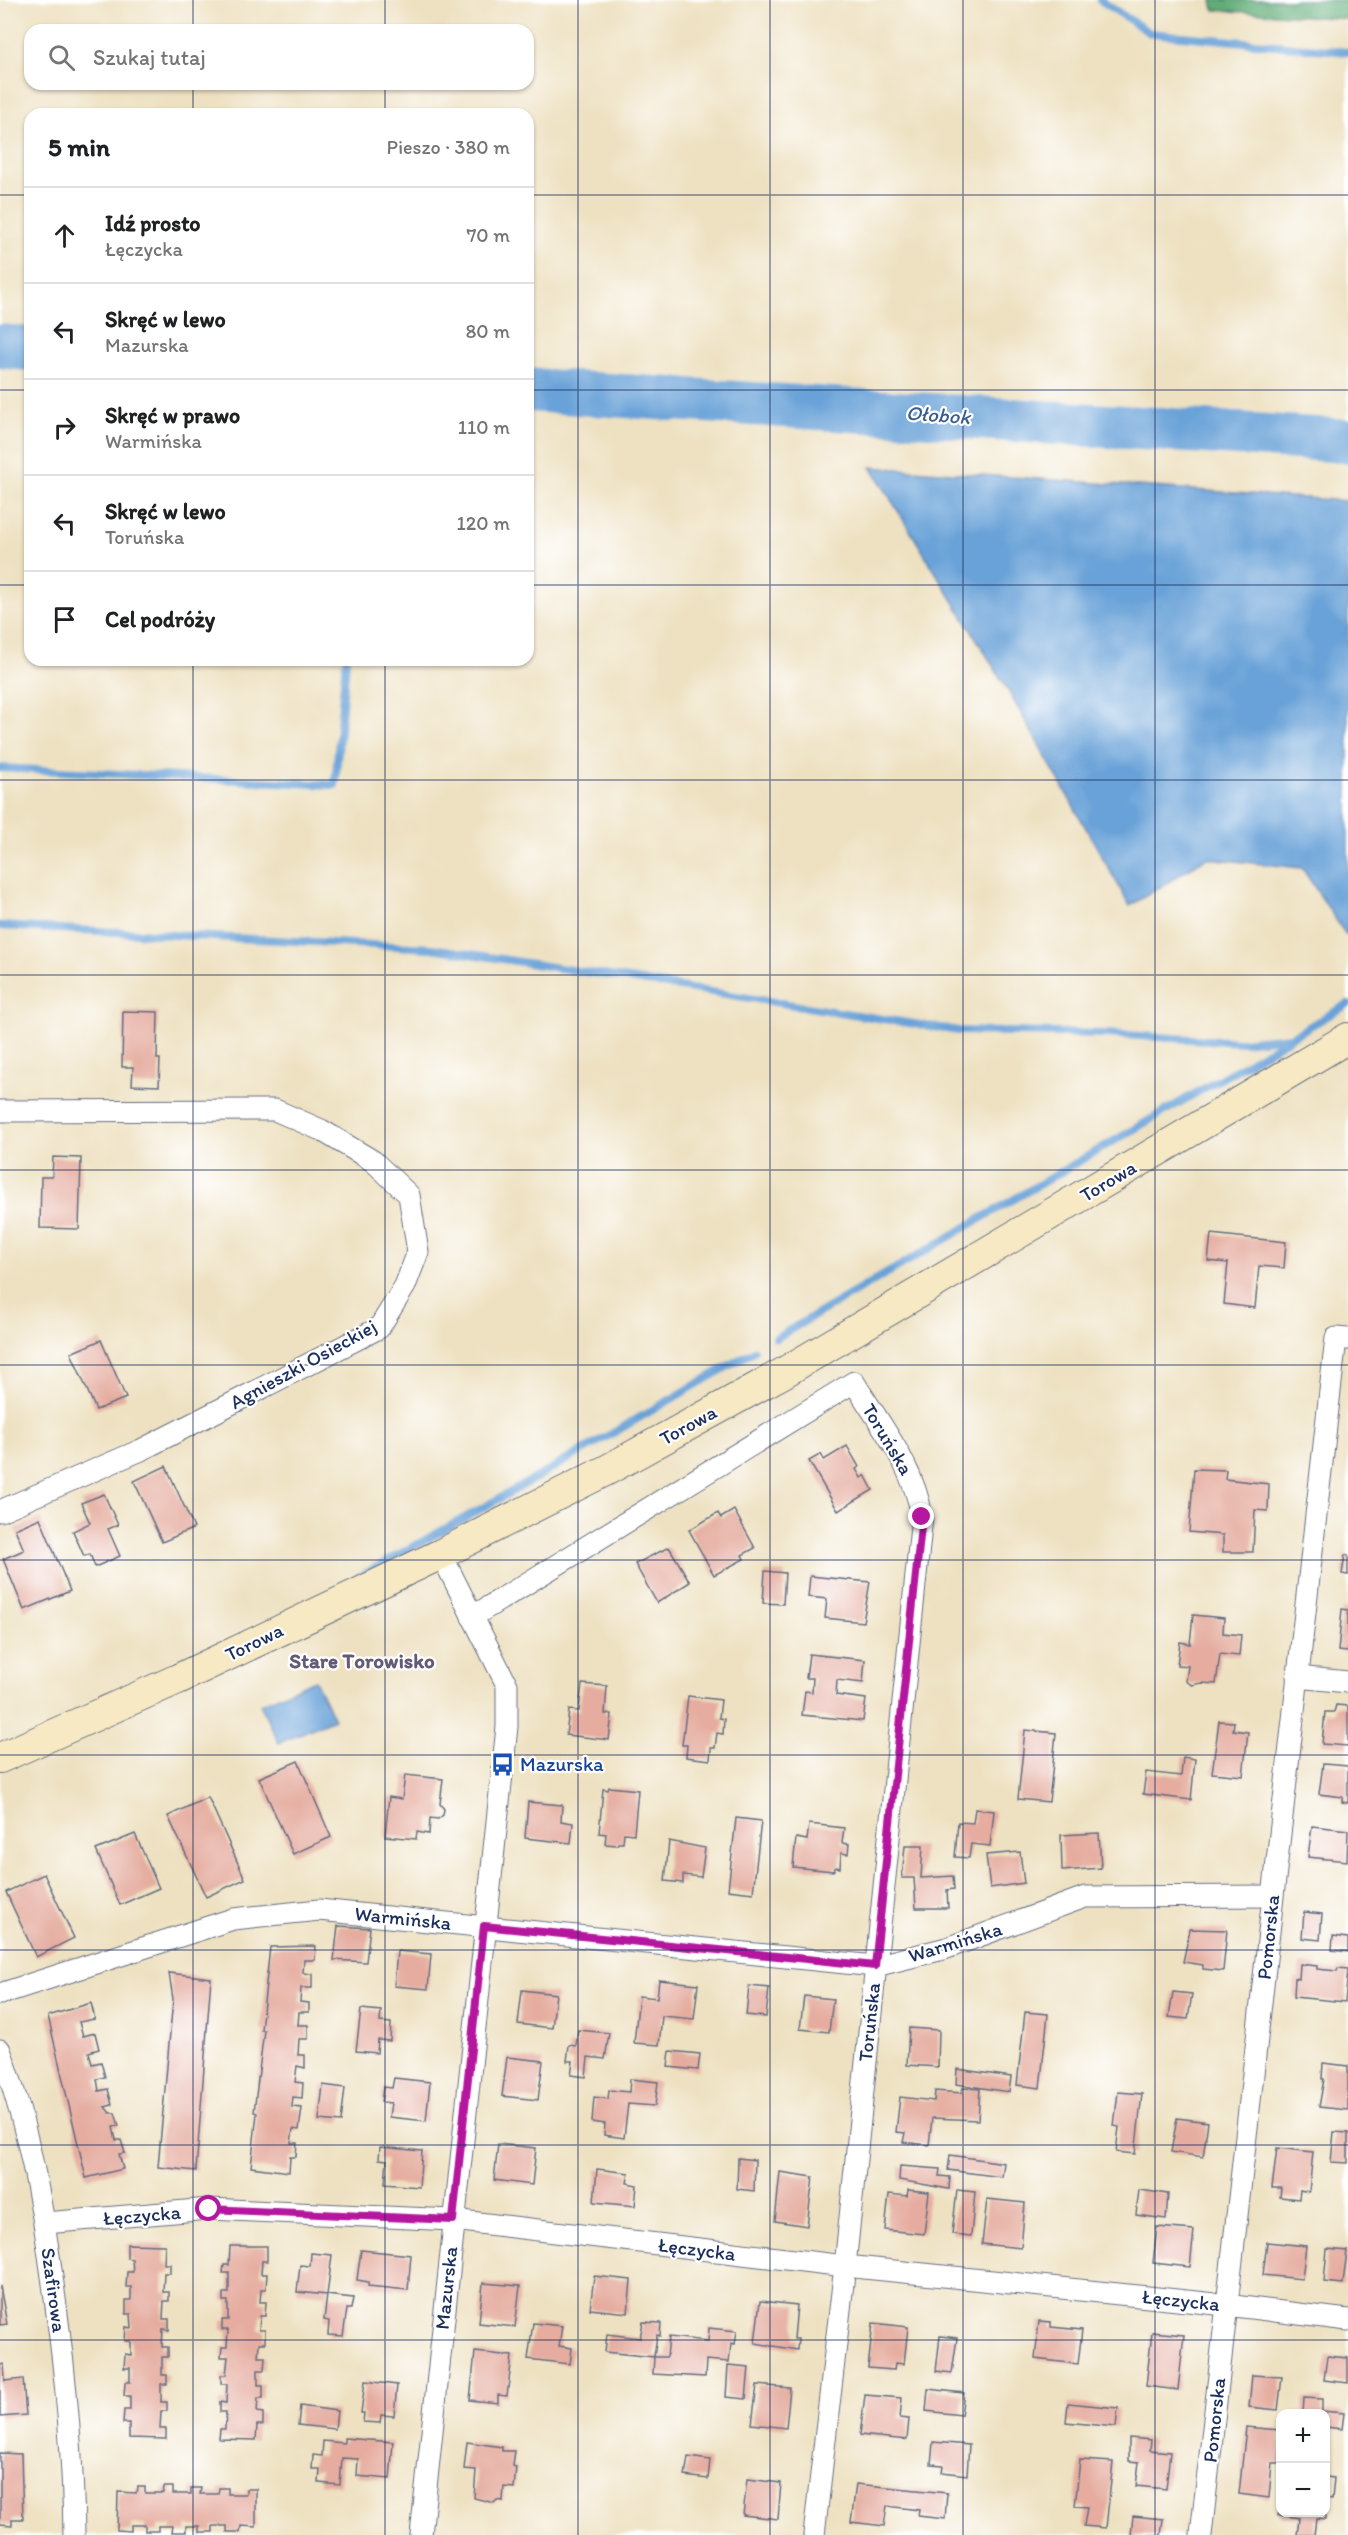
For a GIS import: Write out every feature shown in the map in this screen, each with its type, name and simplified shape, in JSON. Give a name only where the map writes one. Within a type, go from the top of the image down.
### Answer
[{"type":"street","name":"Torowa","points":[[0,1758],[178,1679],[441,1554],[607,1470],[783,1373],[1348,1038]]},
{"type":"street","name":"Agnieszki Osieckiej","points":[[0,1111],[275,1110],[321,1130],[373,1161],[409,1195],[418,1252],[405,1286],[379,1328],[141,1450],[0,1511]]},
{"type":"street","name":"Pomorska","points":[[1202,2535],[1297,1677],[1342,1339]]},
{"type":"street","name":"Toruńska","points":[[472,1617],[854,1382],[902,1458],[919,1497],[922,1517],[845,2266],[814,2535]]},
{"type":"street","name":"Mazurska","points":[[421,2535],[484,1926],[507,1727],[507,1685],[441,1554]]},
{"type":"street","points":[[1297,1677],[1348,1682]]},
{"type":"street","name":"Warmińska","points":[[0,1994],[158,1942],[243,1918],[319,1910],[875,1966],[947,1948],[1085,1897],[1272,1896]]},
{"type":"street","name":"Szafirowa","points":[[0,2050],[21,2111],[45,2223],[67,2385],[73,2458],[74,2535]]},
{"type":"street","name":"Łęczycka","points":[[45,2223],[209,2209],[453,2220],[845,2266],[1226,2305],[1348,2320]]},
{"type":"green space","points":[[1212,0],[1348,0],[1348,19],[1214,10]]},
{"type":"water","points":[[871,467],[1348,501],[1348,934],[1346,935],[1302,868],[1206,858],[1130,906],[1006,687]]},
{"type":"water","points":[[315,1680],[334,1719],[279,1743],[260,1704]]},
{"type":"building","points":[[123,1011],[158,1012],[159,1086],[132,1085],[133,1067],[122,1067]]},
{"type":"building","points":[[53,1157],[81,1158],[79,1229],[40,1228],[41,1177],[52,1177]]},
{"type":"building","points":[[1211,1234],[1286,1242],[1284,1268],[1259,1266],[1255,1308],[1224,1304],[1228,1263],[1208,1261]]},
{"type":"building","points":[[101,1340],[126,1398],[96,1410],[71,1353]]},
{"type":"building","points":[[847,1446],[859,1467],[856,1469],[861,1478],[865,1475],[873,1490],[838,1511],[809,1461],[821,1454],[824,1460]]},
{"type":"building","points":[[166,1466],[194,1528],[162,1542],[134,1481]]},
{"type":"building","points":[[1194,1469],[1226,1470],[1225,1479],[1269,1484],[1268,1511],[1255,1510],[1253,1552],[1223,1552],[1223,1535],[1189,1532]]},
{"type":"building","points":[[104,1494],[118,1525],[108,1529],[120,1556],[95,1567],[90,1554],[84,1556],[73,1531],[90,1523],[81,1503]]},
{"type":"building","points":[[734,1510],[755,1548],[742,1555],[744,1559],[714,1575],[689,1530],[718,1513],[721,1518]]},
{"type":"building","points":[[40,1518],[70,1591],[24,1610],[3,1559],[24,1550],[15,1529]]},
{"type":"building","points":[[669,1547],[690,1582],[657,1603],[635,1564]]},
{"type":"building","points":[[1345,1555],[1348,1555],[1348,1575],[1342,1574]]},
{"type":"building","points":[[765,1571],[785,1573],[783,1604],[763,1603]]},
{"type":"building","points":[[810,1576],[870,1582],[863,1622],[825,1618],[827,1599],[808,1597]]},
{"type":"building","points":[[1342,1609],[1348,1610],[1348,1652],[1338,1651]]},
{"type":"building","points":[[1193,1615],[1224,1618],[1223,1633],[1241,1635],[1239,1656],[1220,1654],[1216,1684],[1192,1685],[1186,1681],[1188,1666],[1177,1665],[1180,1642],[1190,1644]]},
{"type":"building","points":[[809,1654],[865,1660],[863,1683],[837,1680],[836,1695],[866,1699],[863,1721],[802,1715],[805,1691],[812,1692],[813,1678],[806,1678]]},
{"type":"building","points":[[582,1684],[607,1686],[605,1714],[612,1714],[609,1740],[566,1735],[569,1710],[579,1711]]},
{"type":"building","points":[[688,1696],[721,1700],[719,1718],[724,1719],[723,1734],[717,1733],[715,1748],[711,1748],[710,1760],[686,1757],[687,1745],[682,1745]]},
{"type":"building","points":[[1336,1705],[1348,1706],[1348,1746],[1322,1744],[1325,1712],[1334,1712]]},
{"type":"building","points":[[1219,1721],[1234,1722],[1233,1730],[1248,1732],[1243,1776],[1212,1773]]},
{"type":"building","points":[[1025,1730],[1056,1733],[1049,1802],[1018,1799]]},
{"type":"building","points":[[1183,1757],[1195,1759],[1191,1800],[1143,1794],[1146,1772],[1181,1776]]},
{"type":"building","points":[[298,1761],[331,1837],[293,1854],[259,1778]]},
{"type":"building","points":[[1323,1764],[1348,1766],[1348,1803],[1342,1802],[1342,1797],[1319,1794]]},
{"type":"building","points":[[405,1775],[443,1779],[440,1804],[444,1809],[443,1815],[438,1819],[430,1818],[429,1834],[417,1832],[416,1839],[385,1836],[389,1797],[402,1799]]},
{"type":"building","points":[[609,1787],[638,1790],[634,1834],[624,1833],[623,1843],[617,1845],[605,1844],[606,1834],[599,1833],[603,1789],[608,1790]]},
{"type":"building","points":[[208,1797],[245,1879],[206,1897],[168,1816]]},
{"type":"building","points":[[528,1802],[562,1805],[561,1821],[573,1823],[571,1843],[525,1838]]},
{"type":"building","points":[[975,1809],[994,1811],[990,1846],[971,1844],[969,1858],[955,1857],[958,1822],[973,1823]]},
{"type":"building","points":[[736,1818],[761,1821],[753,1893],[728,1890]]},
{"type":"building","points":[[809,1824],[844,1828],[842,1843],[849,1844],[848,1854],[841,1853],[840,1868],[836,1867],[833,1871],[793,1867],[796,1838],[807,1840]]},
{"type":"building","points":[[1312,1826],[1348,1830],[1347,1861],[1308,1857]]},
{"type":"building","points":[[1099,1833],[1101,1868],[1062,1871],[1061,1835]]},
{"type":"building","points":[[135,1834],[159,1888],[120,1905],[96,1850]]},
{"type":"building","points":[[669,1841],[705,1848],[701,1877],[683,1875],[683,1883],[665,1881]]},
{"type":"building","points":[[905,1846],[923,1846],[921,1878],[953,1876],[954,1889],[947,1890],[948,1908],[916,1908],[914,1878],[902,1878]]},
{"type":"building","points":[[1020,1852],[1024,1883],[990,1888],[986,1855]]},
{"type":"building","points":[[44,1874],[74,1938],[36,1957],[6,1892]]},
{"type":"building","points":[[1304,1912],[1322,1914],[1320,1940],[1302,1938]]},
{"type":"building","points":[[338,1926],[370,1928],[366,1962],[334,1960]]},
{"type":"building","points":[[1190,1929],[1227,1930],[1223,1971],[1203,1969],[1203,1965],[1183,1962]]},
{"type":"building","points":[[1333,1936],[1348,1938],[1348,1952],[1332,1950]]},
{"type":"building","points":[[316,1946],[315,1960],[304,1960],[303,1973],[312,1974],[312,1988],[301,1988],[300,2002],[309,2003],[309,2012],[299,2012],[298,2025],[308,2025],[308,2039],[299,2039],[298,2055],[305,2055],[305,2068],[297,2066],[295,2082],[303,2083],[302,2098],[293,2097],[292,2107],[302,2108],[299,2130],[293,2129],[291,2143],[297,2143],[296,2157],[290,2157],[289,2172],[251,2167],[257,2113],[254,2112],[264,2030],[261,2030],[270,1947]]},
{"type":"building","points":[[397,1951],[431,1954],[428,1989],[394,1986]]},
{"type":"building","points":[[1300,1964],[1317,1966],[1317,1969],[1337,1971],[1338,1968],[1348,1969],[1345,2002],[1294,1997],[1295,1978],[1299,1979]]},
{"type":"building","points":[[169,1973],[211,1978],[196,2171],[158,2167],[173,1999]]},
{"type":"building","points":[[659,1980],[698,1984],[694,2019],[662,2016],[659,2045],[634,2043],[639,1996],[657,1998]]},
{"type":"building","points":[[749,1986],[769,1988],[766,2017],[746,2015]]},
{"type":"building","points":[[522,1990],[556,1994],[552,2028],[518,2024]]},
{"type":"building","points":[[1173,1992],[1192,1994],[1188,2019],[1169,2017]]},
{"type":"building","points":[[804,1996],[833,1999],[829,2032],[800,2029]]},
{"type":"building","points":[[91,2003],[95,2019],[79,2022],[83,2036],[95,2033],[99,2049],[89,2052],[92,2064],[101,2062],[105,2077],[97,2079],[99,2091],[108,2089],[112,2105],[105,2107],[110,2113],[115,2113],[119,2126],[113,2127],[116,2140],[121,2140],[125,2153],[119,2154],[123,2169],[86,2178],[48,2016]]},
{"type":"building","points":[[361,2009],[381,2011],[380,2022],[391,2023],[390,2041],[378,2040],[377,2053],[356,2051]]},
{"type":"building","points":[[1025,2012],[1048,2014],[1040,2088],[1017,2085]]},
{"type":"building","points":[[909,2028],[939,2030],[938,2067],[907,2065]]},
{"type":"building","points":[[578,2030],[609,2033],[605,2059],[588,2057],[586,2077],[571,2075],[573,2061],[567,2061],[569,2045],[576,2046]]},
{"type":"building","points":[[670,2051],[700,2054],[698,2070],[668,2067]]},
{"type":"building","points":[[507,2057],[543,2061],[538,2100],[502,2096]]},
{"type":"building","points":[[1323,2063],[1348,2066],[1348,2110],[1319,2107],[1324,2079],[1322,2079]]},
{"type":"building","points":[[957,2069],[1011,2077],[1009,2092],[956,2084]]},
{"type":"building","points":[[394,2078],[430,2082],[426,2121],[389,2117],[391,2103],[381,2102],[383,2087],[392,2088]]},
{"type":"building","points":[[630,2079],[658,2082],[655,2106],[628,2104],[624,2138],[604,2135],[605,2124],[592,2122],[594,2097],[608,2099],[609,2090],[629,2092]]},
{"type":"building","points":[[323,2085],[345,2088],[341,2122],[319,2120]]},
{"type":"building","points":[[962,2088],[980,2089],[978,2120],[932,2118],[929,2145],[903,2142],[905,2133],[896,2132],[900,2097],[934,2101],[935,2091],[962,2093]]},
{"type":"building","points":[[1118,2092],[1142,2094],[1135,2154],[1116,2152],[1119,2127],[1114,2126]]},
{"type":"building","points":[[1177,2118],[1208,2122],[1203,2157],[1171,2152]]},
{"type":"building","points":[[1334,2132],[1348,2133],[1348,2163],[1331,2162]]},
{"type":"building","points":[[498,2144],[536,2148],[532,2185],[494,2180]]},
{"type":"building","points":[[380,2147],[422,2151],[419,2187],[385,2184],[387,2160],[379,2159]]},
{"type":"building","points":[[1277,2148],[1313,2152],[1309,2192],[1300,2190],[1299,2199],[1280,2197],[1281,2188],[1272,2188]]},
{"type":"building","points":[[950,2155],[1004,2163],[1002,2177],[948,2170]]},
{"type":"building","points":[[738,2158],[755,2160],[754,2191],[737,2189]]},
{"type":"building","points":[[900,2166],[940,2169],[939,2176],[950,2177],[949,2189],[899,2180]]},
{"type":"building","points":[[597,2169],[629,2173],[627,2183],[637,2185],[635,2206],[594,2202]]},
{"type":"building","points":[[780,2172],[813,2177],[807,2226],[775,2221]]},
{"type":"building","points":[[908,2190],[929,2192],[924,2234],[885,2230],[889,2194],[907,2196]]},
{"type":"building","points":[[957,2190],[975,2192],[971,2236],[952,2234]]},
{"type":"building","points":[[1139,2190],[1168,2194],[1166,2219],[1136,2215]]},
{"type":"building","points":[[987,2199],[1025,2203],[1021,2248],[982,2244]]},
{"type":"building","points":[[1157,2227],[1194,2230],[1190,2267],[1153,2263]]},
{"type":"building","points":[[1267,2242],[1306,2246],[1302,2279],[1263,2275]]},
{"type":"building","points":[[127,2244],[165,2245],[164,2264],[170,2264],[170,2273],[164,2273],[163,2292],[169,2292],[169,2301],[164,2301],[163,2319],[169,2319],[169,2330],[163,2329],[162,2347],[168,2347],[168,2357],[162,2357],[162,2375],[167,2375],[167,2384],[161,2384],[161,2402],[167,2402],[167,2411],[161,2411],[160,2429],[166,2429],[166,2439],[129,2438],[129,2423],[123,2423],[124,2410],[130,2410],[130,2396],[124,2396],[125,2382],[130,2382],[130,2368],[124,2368],[125,2354],[131,2355],[131,2341],[125,2341],[126,2327],[132,2328],[131,2314],[126,2314],[126,2300],[131,2300],[131,2287],[126,2287],[127,2272],[133,2272],[132,2259],[127,2258]]},
{"type":"building","points":[[230,2246],[267,2246],[267,2261],[262,2261],[261,2274],[267,2274],[266,2289],[261,2289],[260,2302],[266,2302],[265,2316],[260,2316],[259,2330],[265,2330],[265,2343],[259,2343],[258,2357],[265,2357],[264,2370],[258,2370],[258,2385],[263,2385],[263,2398],[258,2398],[257,2412],[263,2413],[263,2425],[257,2425],[256,2440],[219,2439],[220,2429],[225,2429],[226,2412],[220,2412],[220,2402],[226,2403],[227,2384],[221,2384],[221,2375],[226,2375],[228,2357],[221,2357],[222,2347],[227,2347],[228,2330],[222,2330],[222,2320],[228,2320],[228,2301],[223,2301],[223,2293],[229,2293],[229,2273],[223,2273],[224,2265],[229,2265]]},
{"type":"building","points":[[1327,2249],[1347,2251],[1343,2284],[1324,2282]]},
{"type":"building","points":[[361,2250],[411,2255],[408,2290],[368,2286],[368,2282],[357,2280]]},
{"type":"building","points":[[311,2253],[332,2255],[327,2295],[297,2292],[300,2265],[310,2266]]},
{"type":"building","points":[[594,2276],[631,2280],[628,2313],[590,2309]]},
{"type":"building","points":[[483,2283],[520,2286],[515,2327],[479,2323]]},
{"type":"building","points":[[0,2286],[7,2324],[0,2325]]},
{"type":"building","points":[[327,2295],[353,2298],[351,2309],[347,2309],[343,2336],[328,2335],[329,2321],[324,2320]]},
{"type":"building","points":[[760,2301],[797,2305],[794,2339],[798,2339],[797,2350],[755,2343]]},
{"type":"building","points":[[1039,2321],[1051,2322],[1051,2327],[1082,2330],[1078,2364],[1035,2359]]},
{"type":"building","points":[[643,2322],[661,2323],[654,2357],[605,2352],[607,2334],[640,2338]]},
{"type":"building","points":[[533,2323],[562,2326],[559,2346],[572,2348],[570,2364],[528,2359]]},
{"type":"building","points":[[873,2323],[908,2327],[904,2364],[895,2363],[894,2370],[868,2368]]},
{"type":"building","points":[[709,2328],[737,2331],[735,2344],[731,2343],[729,2362],[706,2360],[705,2377],[653,2374],[654,2357],[667,2357],[669,2337],[708,2341]]},
{"type":"building","points":[[1152,2332],[1184,2335],[1178,2390],[1146,2386]]},
{"type":"building","points":[[940,2336],[957,2338],[952,2373],[936,2371]]},
{"type":"building","points":[[475,2352],[512,2356],[507,2396],[498,2395],[498,2403],[470,2400]]},
{"type":"building","points":[[1327,2356],[1348,2358],[1348,2383],[1324,2380]]},
{"type":"building","points":[[4,2364],[5,2381],[23,2379],[26,2415],[0,2417],[0,2365]]},
{"type":"building","points":[[728,2365],[749,2367],[746,2399],[726,2397]]},
{"type":"building","points":[[1252,2375],[1282,2377],[1278,2409],[1249,2407]]},
{"type":"building","points":[[365,2381],[397,2385],[394,2416],[381,2415],[380,2423],[363,2422],[364,2413],[361,2413]]},
{"type":"building","points":[[757,2385],[790,2388],[786,2428],[752,2424]]},
{"type":"building","points":[[928,2389],[964,2393],[961,2415],[926,2411]]},
{"type":"building","points":[[865,2395],[902,2398],[900,2418],[909,2419],[907,2440],[860,2435]]},
{"type":"building","points":[[1304,2398],[1322,2399],[1322,2409],[1303,2409]]},
{"type":"building","points":[[1068,2403],[1118,2408],[1116,2427],[1066,2422]]},
{"type":"building","points":[[300,2406],[337,2411],[335,2429],[298,2425]]},
{"type":"building","points":[[1330,2412],[1344,2413],[1342,2429],[1330,2428]]},
{"type":"building","points":[[1246,2427],[1276,2430],[1276,2463],[1272,2463],[1269,2498],[1239,2494]]},
{"type":"building","points":[[344,2438],[393,2442],[390,2479],[357,2476],[358,2459],[342,2458],[340,2485],[319,2483],[320,2469],[312,2469],[313,2455],[322,2456],[323,2441],[344,2443]]},
{"type":"building","points":[[1129,2438],[1151,2440],[1150,2450],[1170,2452],[1166,2489],[1136,2486],[1139,2462],[1129,2461]]},
{"type":"building","points":[[467,2442],[502,2447],[502,2451],[514,2451],[512,2466],[516,2467],[514,2488],[504,2487],[503,2501],[497,2500],[494,2503],[474,2498],[476,2470],[464,2469]]},
{"type":"building","points":[[933,2442],[969,2445],[967,2475],[942,2472],[943,2465],[931,2464]]},
{"type":"building","points":[[0,2453],[21,2454],[23,2519],[12,2519],[12,2525],[0,2524]]},
{"type":"building","points":[[688,2457],[710,2460],[708,2479],[685,2476]]},
{"type":"building","points":[[1080,2460],[1113,2462],[1106,2528],[1084,2526],[1087,2507],[1075,2506]]},
{"type":"building","points":[[1330,2478],[1334,2478],[1332,2499],[1330,2499]]},
{"type":"building","points":[[747,2479],[781,2483],[778,2519],[743,2515]]},
{"type":"building","points":[[856,2484],[947,2493],[945,2519],[918,2516],[919,2510],[887,2506],[884,2526],[851,2522]]},
{"type":"building","points":[[137,2487],[145,2487],[145,2493],[163,2493],[164,2487],[173,2487],[173,2494],[191,2494],[191,2488],[201,2488],[200,2494],[218,2494],[219,2488],[228,2488],[228,2494],[246,2494],[246,2489],[256,2489],[256,2527],[241,2526],[240,2532],[227,2532],[227,2526],[213,2526],[213,2532],[199,2532],[199,2526],[186,2526],[186,2532],[171,2532],[172,2526],[158,2526],[158,2531],[145,2531],[145,2525],[131,2525],[131,2531],[117,2530],[118,2492],[136,2493]]},
{"type":"building","points":[[1133,2516],[1163,2519],[1161,2535],[1131,2535]]},
{"type":"building","points":[[1292,2517],[1325,2517],[1325,2520],[1316,2519],[1314,2535],[1297,2535],[1299,2518]]},
{"type":"waterway","points":[[1100,0],[1150,33],[1348,52]]},
{"type":"waterway","name":"Ołobok","points":[[0,346],[24,348]]},
{"type":"waterway","name":"Ołobok","points":[[534,390],[1348,441]]},
{"type":"waterway","points":[[0,768],[335,785],[345,666]]},
{"type":"waterway","points":[[0,926],[432,948],[959,1031],[1106,1034],[1241,1042],[1291,1037],[1348,1004]]},
{"type":"waterway","points":[[776,1338],[1287,1040]]},
{"type":"waterway","points":[[359,1577],[520,1487],[754,1351]]},
{"type":"place","name":"Mazurska","points":[[502,1764]]},
{"type":"district","name":"Stare Torowisko","points":[[362,1661]]},
{"type":"route","points":[[209,2209],[453,2220],[484,1926],[875,1966],[922,1517]]}]
